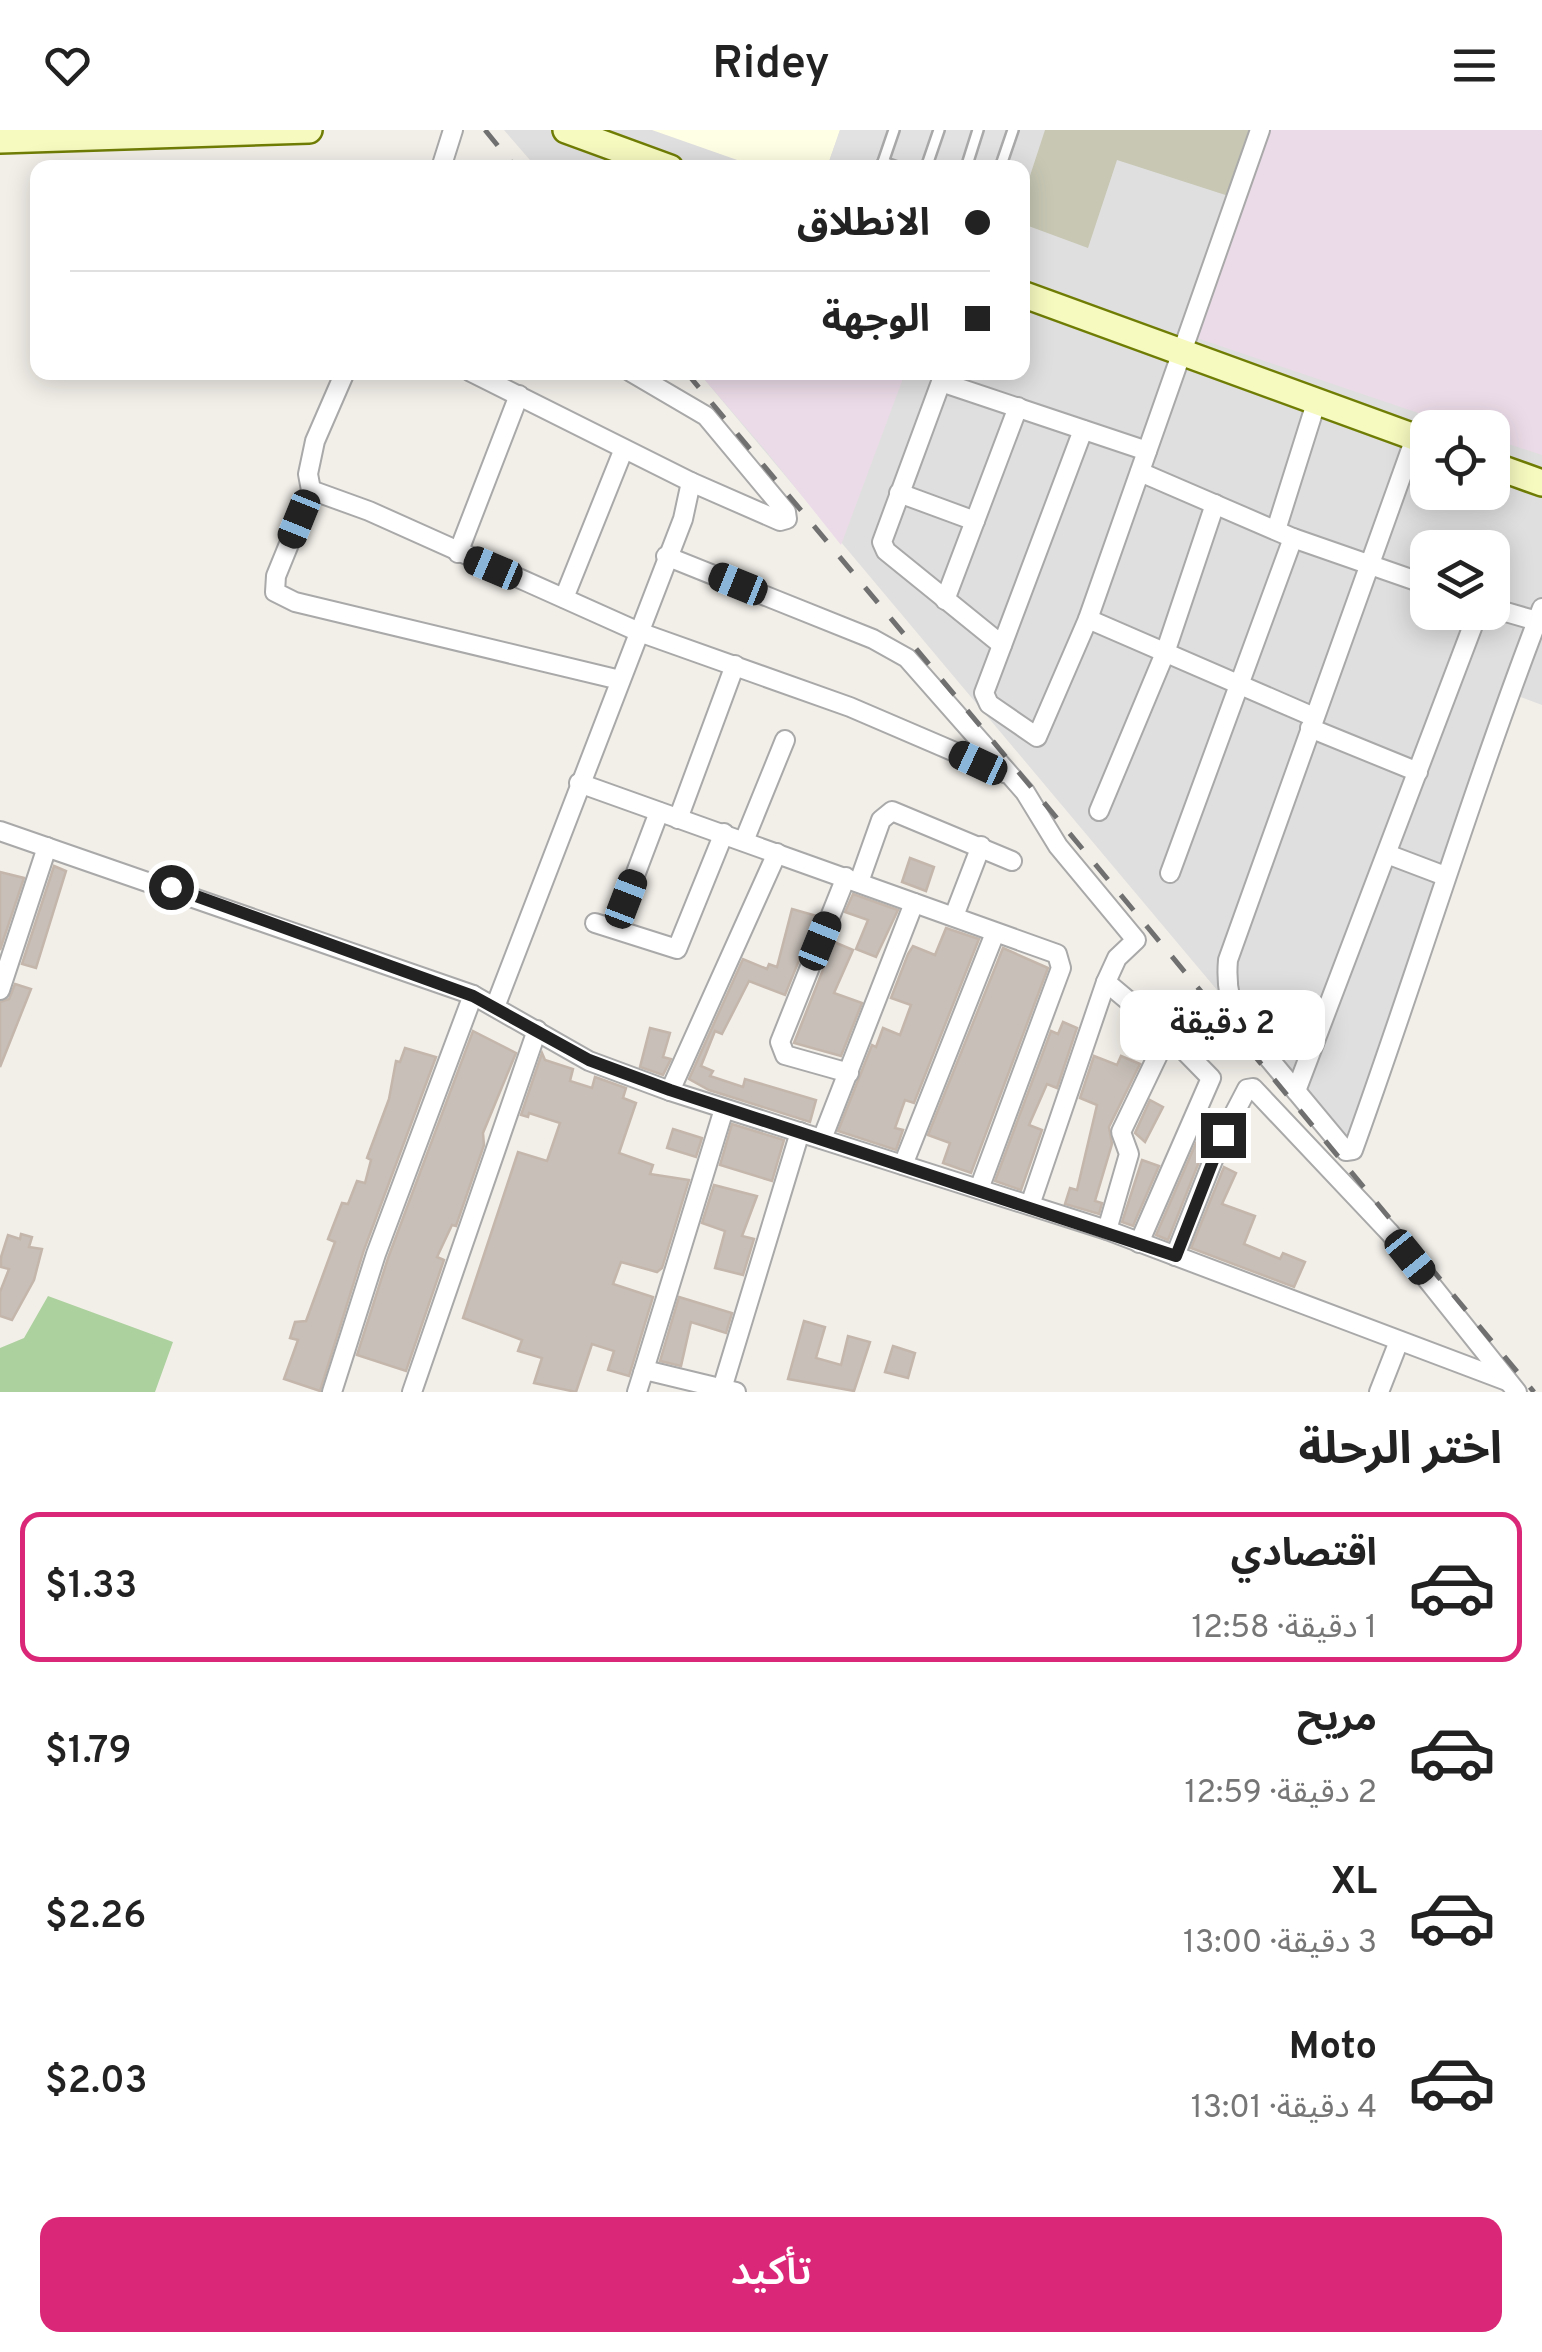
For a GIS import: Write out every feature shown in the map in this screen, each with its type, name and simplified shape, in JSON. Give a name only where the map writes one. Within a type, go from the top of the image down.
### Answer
[{"type":"street","points":[[0,140],[310,130]]},
{"type":"street","points":[[443,160],[453,130]]},
{"type":"street","points":[[566,130],[648,160]]},
{"type":"street","points":[[1083,430],[984,698],[1037,737],[1088,618],[1260,130]]},
{"type":"street","points":[[1030,297],[1410,436]]},
{"type":"street","points":[[341,380],[315,440],[308,474],[311,490],[273,586],[281,598],[620,680]]},
{"type":"street","points":[[487,380],[623,451],[770,517],[787,519],[786,512],[706,416],[645,380]]},
{"type":"street","points":[[942,380],[882,533],[886,552],[1002,644]]},
{"type":"street","points":[[950,380],[1018,408],[1146,451]]},
{"type":"street","points":[[458,553],[519,396]]},
{"type":"street","points":[[1170,873],[1237,686],[1284,534],[1316,402]]},
{"type":"street","points":[[945,600],[1018,408]]},
{"type":"street","points":[[564,598],[623,451]]},
{"type":"street","points":[[1410,468],[1312,722],[1226,977],[1233,1012],[1240,1025],[1346,1150],[1353,1150],[1445,876],[1540,614],[1510,610]]},
{"type":"street","points":[[1510,471],[1542,483]]},
{"type":"street","points":[[1140,472],[1284,534],[1410,579]]},
{"type":"street","points":[[495,1007],[682,520],[691,482]]},
{"type":"street","points":[[311,490],[639,632],[850,707],[1010,775]]},
{"type":"street","points":[[899,493],[975,521]]},
{"type":"street","points":[[1099,810],[1166,653],[1215,504]]},
{"type":"street","points":[[666,556],[897,652],[930,682],[1010,775],[1058,846],[1136,940],[1117,958],[1106,982],[1030,1206]]},
{"type":"street","points":[[1088,618],[1418,772]]},
{"type":"street","points":[[1296,1090],[1471,630]]},
{"type":"street","points":[[1521,663],[1542,670]]},
{"type":"street","points":[[678,818],[735,666]]},
{"type":"street","points":[[744,841],[785,740]]},
{"type":"street","points":[[579,783],[1058,954],[1062,964],[979,1189]]},
{"type":"street","points":[[626,899],[660,812]]},
{"type":"street","points":[[850,1073],[785,1054],[780,1042],[886,812],[1012,861]]},
{"type":"street","points":[[0,831],[473,996],[589,1060],[670,1090],[1106,1230],[1512,1386]]},
{"type":"street","points":[[594,923],[678,949],[724,833]]},
{"type":"street","points":[[954,916],[981,846]]},
{"type":"street","points":[[0,990],[47,847]]},
{"type":"street","points":[[670,1090],[777,853]]},
{"type":"street","points":[[1388,854],[1445,876]]},
{"type":"street","points":[[822,1139],[914,903]]},
{"type":"street","points":[[0,922],[21,929]]},
{"type":"street","points":[[904,1165],[995,933]]},
{"type":"street","points":[[1106,982],[1207,1071],[1210,1086],[1178,1145],[1139,1243]]},
{"type":"street","points":[[332,1392],[376,1254],[473,996]]},
{"type":"street","points":[[412,1392],[537,1030]]},
{"type":"street","points":[[1106,1230],[1128,1154],[1121,1132],[1168,1034]]},
{"type":"street","points":[[1176,1256],[1223,1135],[1247,1090],[1253,1088],[1390,1233],[1512,1386]]},
{"type":"street","points":[[640,1383],[724,1109]]},
{"type":"street","points":[[640,1383],[649,1371],[727,1391],[800,1132]]},
{"type":"street","points":[[1379,1392],[1399,1340]]},
{"type":"lane","points":[[884,160],[894,130]]},
{"type":"lane","points":[[929,160],[939,130]]},
{"type":"lane","points":[[969,160],[978,130]]},
{"type":"lane","points":[[1003,160],[1012,130]]},
{"type":"shaded area","points":[[504,130],[1542,130],[1542,705],[1502,690],[1348,1146],[705,380],[1030,380],[1030,160],[530,160]]},
{"type":"shaded area","points":[[652,130],[840,130],[829,160],[737,160]]},
{"type":"shaded area","points":[[840,130],[1016,130],[1005,160],[830,160]]},
{"type":"shaded area","points":[[1045,130],[1265,130],[1241,200],[1117,160],[1088,248],[1030,227],[1030,176]]},
{"type":"shaded area","points":[[1265,130],[1542,130],[1542,455],[1510,445],[1510,410],[1410,410],[1194,337]]},
{"type":"shaded area","points":[[705,380],[902,380],[841,545]]},
{"type":"green space","points":[[48,1296],[173,1342],[155,1392],[0,1392],[0,1348],[24,1338]]},
{"type":"building","points":[[910,858],[934,867],[926,891],[902,882]]},
{"type":"building","points":[[54,866],[66,871],[36,968],[22,964]]},
{"type":"building","points":[[0,872],[24,878],[0,950]]},
{"type":"building","points":[[853,894],[898,910],[876,957],[856,949],[868,920],[845,912]]},
{"type":"building","points":[[792,909],[817,916],[785,995],[749,981],[722,1034],[715,1031],[701,1066],[713,1071],[710,1076],[743,1087],[745,1079],[816,1100],[810,1122],[709,1090],[689,1079],[743,959],[767,969],[769,964],[777,967]]},
{"type":"building","points":[[946,928],[979,939],[914,1103],[905,1100],[895,1128],[903,1130],[896,1150],[838,1131],[872,1045],[876,1047],[883,1028],[900,1035],[911,1005],[891,998],[908,954],[913,946],[935,955]]},
{"type":"building","points":[[834,942],[853,950],[834,993],[862,1003],[841,1056],[794,1043]]},
{"type":"building","points":[[1003,948],[1048,968],[971,1173],[943,1163],[950,1143],[928,1135]]},
{"type":"building","points":[[15,984],[31,989],[0,1067],[0,1002],[9,999]]},
{"type":"building","points":[[1063,1022],[1077,1028],[1057,1088],[1047,1084],[1029,1125],[1042,1130],[1021,1190],[995,1181],[1051,1031],[1058,1034]]},
{"type":"building","points":[[650,1028],[670,1033],[663,1057],[671,1059],[663,1075],[640,1067]]},
{"type":"building","points":[[473,1031],[516,1053],[483,1133],[484,1145],[456,1226],[452,1225],[437,1257],[444,1260],[406,1371],[357,1355],[388,1258]]},
{"type":"building","points":[[405,1048],[436,1057],[364,1250],[320,1391],[284,1379],[298,1340],[290,1338],[295,1322],[306,1321],[335,1242],[328,1239],[342,1203],[348,1204],[357,1181],[365,1183],[371,1160],[367,1158],[389,1099],[396,1061],[400,1062]]},
{"type":"building","points":[[542,1053],[545,1060],[573,1069],[570,1081],[592,1088],[595,1077],[626,1088],[623,1098],[636,1103],[619,1153],[653,1165],[650,1174],[689,1180],[662,1268],[657,1272],[621,1262],[613,1284],[653,1297],[629,1376],[608,1370],[614,1351],[592,1344],[576,1392],[534,1383],[542,1358],[518,1351],[522,1340],[463,1318],[518,1152],[547,1161],[560,1123],[529,1113],[528,1117],[521,1115]]},
{"type":"building","points":[[1094,1056],[1117,1065],[1121,1056],[1140,1064],[1109,1127],[1112,1144],[1095,1201],[1102,1203],[1099,1214],[1065,1204],[1070,1188],[1077,1190],[1097,1105],[1080,1098]]},
{"type":"building","points":[[1150,1100],[1163,1107],[1145,1142],[1135,1133]]},
{"type":"building","points":[[732,1124],[784,1140],[772,1181],[720,1165]]},
{"type":"building","points":[[673,1129],[702,1138],[696,1157],[667,1148]]},
{"type":"building","points":[[1196,1143],[1205,1147],[1168,1240],[1156,1235]]},
{"type":"building","points":[[1142,1160],[1159,1166],[1133,1226],[1122,1222]]},
{"type":"building","points":[[1224,1167],[1236,1173],[1222,1204],[1255,1216],[1244,1244],[1280,1259],[1283,1253],[1305,1262],[1294,1287],[1191,1248]]},
{"type":"building","points":[[714,1185],[757,1196],[742,1236],[754,1239],[743,1275],[715,1268],[725,1231],[702,1223]]},
{"type":"building","points":[[21,1234],[32,1237],[29,1247],[42,1249],[34,1280],[12,1320],[0,1316],[0,1292],[9,1269],[1,1267],[1,1257],[8,1235],[20,1239]]},
{"type":"building","points":[[679,1297],[732,1313],[726,1333],[691,1322],[681,1366],[660,1361]]},
{"type":"building","points":[[804,1321],[825,1327],[816,1358],[841,1365],[848,1336],[870,1342],[854,1391],[788,1379]]},
{"type":"building","points":[[893,1346],[915,1353],[908,1378],[885,1372]]},
{"type":"railway","points":[[485,130],[509,160]]},
{"type":"railway","points":[[693,380],[1534,1392]]},
{"type":"route","points":[[171,887],[473,996],[589,1060],[670,1090],[1176,1256],[1223,1135]]}]
